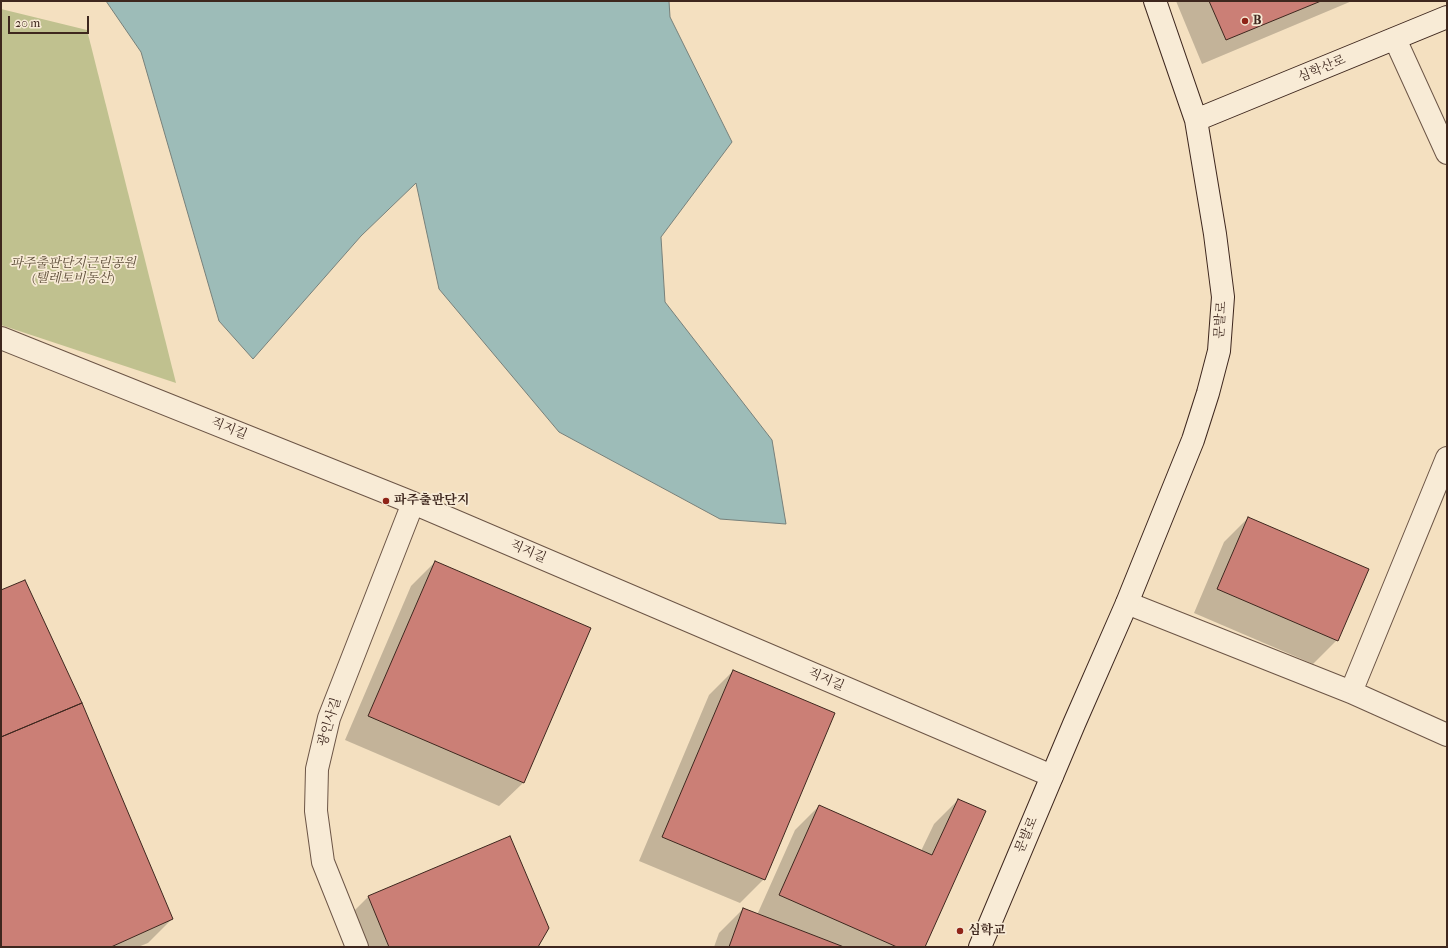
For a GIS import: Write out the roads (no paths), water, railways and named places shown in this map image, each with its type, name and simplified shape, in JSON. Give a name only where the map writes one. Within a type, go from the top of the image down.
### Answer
[{"type":"street","name":"문발로","points":[[980,947],[1074,724],[1128,603],[1193,440],[1219,352],[1223,297],[1215,234],[1196,120],[1156,1]]},
{"type":"street","name":"심학산로","points":[[1196,120],[1447,17]]},
{"type":"street","points":[[1395,39],[1447,153]]},
{"type":"street","name":"직지길","points":[[1,338],[413,503],[1052,776]]},
{"type":"street","points":[[1351,692],[1447,458]]},
{"type":"street","name":"광인사길","points":[[356,947],[323,862],[316,812],[316,769],[329,718],[413,503]]},
{"type":"street","points":[[1128,603],[1351,692],[1447,735]]},
{"type":"water","points":[[106,1],[669,1],[670,17],[732,142],[661,237],[665,302],[772,440],[786,524],[720,519],[559,432],[439,289],[416,183],[361,236],[253,359],[219,321],[141,52]]},
{"type":"place","name":"B","points":[[1245,21]]},
{"type":"place","name":"파주출판단지","points":[[386,501]]},
{"type":"place","name":"심학교","points":[[960,931]]},
{"type":"park label","name":"파주출판단지근린공원 (텔레토비동산)","points":[[73,272]]}]
